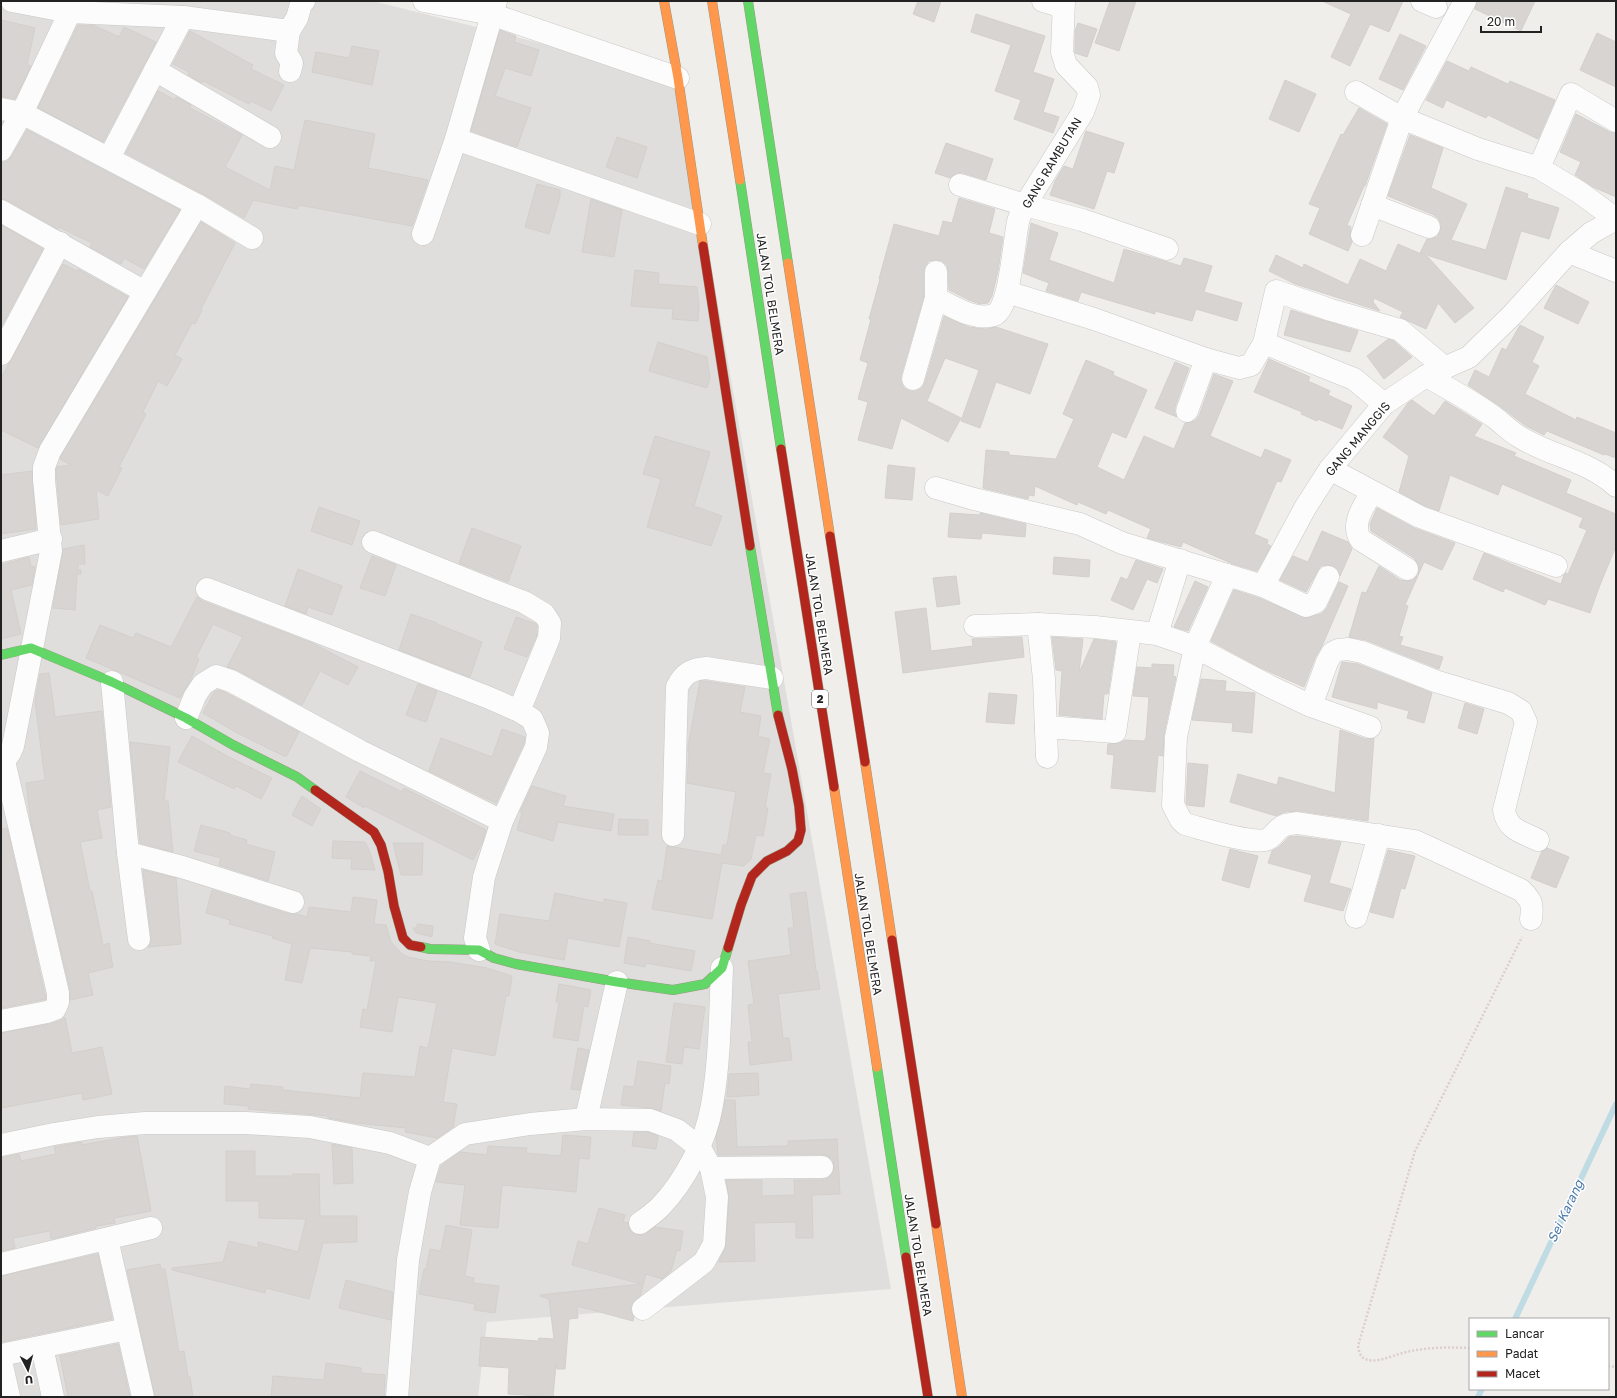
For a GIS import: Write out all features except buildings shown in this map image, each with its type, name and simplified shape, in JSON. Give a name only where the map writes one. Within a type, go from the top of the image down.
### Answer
[{"type":"main road","points":[[1,655],[31,648],[112,682],[186,718],[234,745],[297,777],[374,832],[381,845],[388,871],[394,906],[403,938],[410,945],[430,949],[479,950],[494,958],[516,964],[617,982],[673,990],[705,984],[722,968],[741,905],[752,876],[767,861],[786,851],[798,841],[801,830],[799,806],[792,769],[779,723],[732,439],[678,78],[664,1]]},
{"type":"main road","name":"JALAN TOL BELMERA","points":[[712,1],[928,1397]]},
{"type":"main road","name":"JALAN TOL BELMERA","points":[[748,1],[962,1397]]},
{"type":"street","points":[[12,1],[70,12],[183,17],[289,31]]},
{"type":"street","points":[[290,71],[292,63],[286,52],[289,31],[297,18],[301,4],[304,1]]},
{"type":"street","points":[[424,1],[493,7],[678,78]]},
{"type":"street","points":[[1362,235],[1402,118],[1465,1]]},
{"type":"street","name":"GANG RAMBUTAN","points":[[936,298],[967,314],[982,316],[996,315],[1001,309],[1008,292],[1018,221],[1025,205],[1083,112],[1089,95],[1087,87],[1072,72],[1064,59],[1057,3]]},
{"type":"street","points":[[423,234],[456,139],[493,7]]},
{"type":"street","points":[[1,150],[11,111],[70,12]]},
{"type":"street","points":[[109,158],[183,17]]},
{"type":"street","points":[[156,70],[270,137]]},
{"type":"street","points":[[1356,92],[1402,118],[1478,148],[1539,168],[1579,192],[1616,219]]},
{"type":"street","points":[[1539,168],[1571,94],[1616,121]]},
{"type":"street","points":[[11,111],[109,158],[197,205],[252,238]]},
{"type":"street","points":[[456,139],[700,224]]},
{"type":"street","points":[[960,185],[1025,205],[1082,220],[1167,249]]},
{"type":"street","points":[[1,1021],[55,1009],[58,998],[2,761],[10,753],[13,746],[51,551],[44,467],[50,451],[197,205]]},
{"type":"street","points":[[1372,205],[1429,228]]},
{"type":"street","points":[[1,211],[145,292]]},
{"type":"street","name":"GANG MANGGIS","points":[[1263,586],[1305,508],[1330,469],[1384,404],[1436,372],[1469,357],[1513,314],[1568,252],[1591,233],[1616,219]]},
{"type":"street","points":[[1,354],[60,243]]},
{"type":"street","points":[[1568,252],[1616,271]]},
{"type":"street","points":[[913,379],[936,298],[936,272]]},
{"type":"street","points":[[1008,292],[1094,319],[1206,359],[1239,368],[1249,367],[1253,363],[1264,343],[1276,291],[1331,310],[1400,330],[1452,390],[1488,413],[1518,436],[1538,447],[1591,468],[1606,476],[1616,486]]},
{"type":"street","points":[[1264,343],[1354,379],[1384,404]]},
{"type":"street","points":[[1187,411],[1206,359]]},
{"type":"street","points":[[1330,469],[1420,517],[1556,566]]},
{"type":"street","points":[[936,488],[974,499],[1080,524],[1122,543],[1263,586],[1306,606],[1316,602],[1328,576]]},
{"type":"street","points":[[1372,492],[1360,515],[1356,530],[1358,536],[1361,540],[1407,569]]},
{"type":"street","points":[[1,551],[51,539]]},
{"type":"street","points":[[373,542],[524,602],[544,614],[550,624],[549,638],[519,711]]},
{"type":"street","points":[[1156,634],[1180,560]]},
{"type":"street","points":[[1227,575],[1195,647],[1176,737],[1173,806],[1181,820],[1185,824],[1227,835],[1257,840],[1266,840],[1274,836],[1279,828],[1286,824],[1296,823],[1416,841],[1521,890],[1530,899],[1532,908],[1531,919]]},
{"type":"street","points":[[207,589],[519,711],[532,720],[538,733],[536,747],[502,821],[484,877],[475,938],[479,950]]},
{"type":"street","points":[[1038,624],[1044,679],[1047,757]]},
{"type":"street","points":[[976,626],[1038,624],[1095,627],[1156,634],[1195,647],[1271,687],[1312,706],[1370,727]]},
{"type":"street","points":[[1046,727],[1115,732],[1130,632]]},
{"type":"street","points":[[1312,706],[1326,662],[1332,653],[1338,650],[1348,649],[1362,652],[1435,681],[1508,703],[1521,711],[1526,722],[1504,810],[1505,819],[1512,828],[1538,840]]},
{"type":"street","points":[[673,835],[677,687],[682,678],[696,669],[706,668],[772,678]]},
{"type":"street","points":[[186,718],[195,696],[203,684],[216,676],[224,678],[360,752],[502,821]]},
{"type":"street","points":[[112,682],[128,853],[139,939]]},
{"type":"street","points":[[1356,917],[1379,835]]},
{"type":"street","points":[[128,853],[182,867],[293,902]]},
{"type":"street","points":[[640,1223],[659,1208],[671,1193],[690,1166],[700,1148],[712,1106],[717,1061],[722,968]]},
{"type":"street","points":[[586,1119],[617,982]]},
{"type":"street","points":[[397,1397],[408,1260],[420,1192],[430,1158],[464,1134],[530,1124],[586,1119],[650,1120],[677,1130],[700,1148],[711,1168],[717,1197],[714,1244],[704,1262],[643,1309]]},
{"type":"street","points":[[1,1146],[54,1134],[98,1127],[145,1123],[246,1123],[310,1127],[390,1143],[430,1158]]},
{"type":"street","points":[[711,1168],[822,1166]]},
{"type":"street","points":[[1,1264],[151,1228]]},
{"type":"street","points":[[107,1239],[143,1397]]},
{"type":"street","points":[[1,1355],[127,1328]]},
{"type":"street","points":[[42,1347],[53,1397]]},
{"type":"street","points":[[1,1361],[9,1397]]},
{"type":"path","points":[[1469,1348],[1436,1347],[1407,1351],[1382,1360],[1372,1360],[1365,1359],[1361,1356],[1358,1346],[1415,1151],[1531,919]]},
{"type":"shaded area","points":[[1,1],[373,1],[678,78],[891,1289],[487,1322],[478,1397],[1,1397]]},
{"type":"waterway","name":"Sei Karang","points":[[1515,1318],[1616,1104]]},
{"type":"waterway","name":"Sei Karang","points":[[1478,1397],[1482,1390]]},
{"type":"traffic: fast","points":[[748,1],[788,263]]},
{"type":"traffic: fast","points":[[740,180],[781,449]]},
{"type":"traffic: fast","points":[[750,546],[778,715]]},
{"type":"traffic: fast","points":[[1,655],[31,648],[112,682],[186,718],[233,745],[297,777],[315,790]]},
{"type":"traffic: fast","points":[[421,947],[430,949],[479,950],[494,958],[516,964],[617,982],[673,990],[705,984],[722,968],[728,948]]},
{"type":"traffic: fast","points":[[877,1067],[906,1257]]},
{"type":"traffic: slow","points":[[664,1],[678,78],[703,246]]},
{"type":"traffic: slow","points":[[712,1],[740,180]]},
{"type":"traffic: slow","points":[[788,263],[830,536]]},
{"type":"traffic: slow","points":[[865,762],[892,940]]},
{"type":"traffic: slow","points":[[834,787],[877,1067]]},
{"type":"traffic: slow","points":[[936,1224],[962,1397]]},
{"type":"traffic: jam","points":[[703,246],[750,546]]},
{"type":"traffic: jam","points":[[781,449],[834,787]]},
{"type":"traffic: jam","points":[[830,536],[865,762]]},
{"type":"traffic: jam","points":[[728,948],[741,905],[752,876],[767,861],[787,851],[798,841],[801,830],[799,806],[792,769],[778,715]]},
{"type":"traffic: jam","points":[[315,790],[374,832],[381,845],[388,871],[394,906],[403,938],[410,945],[421,947]]},
{"type":"traffic: jam","points":[[892,940],[936,1224]]},
{"type":"traffic: jam","points":[[906,1257],[928,1397]]}]
